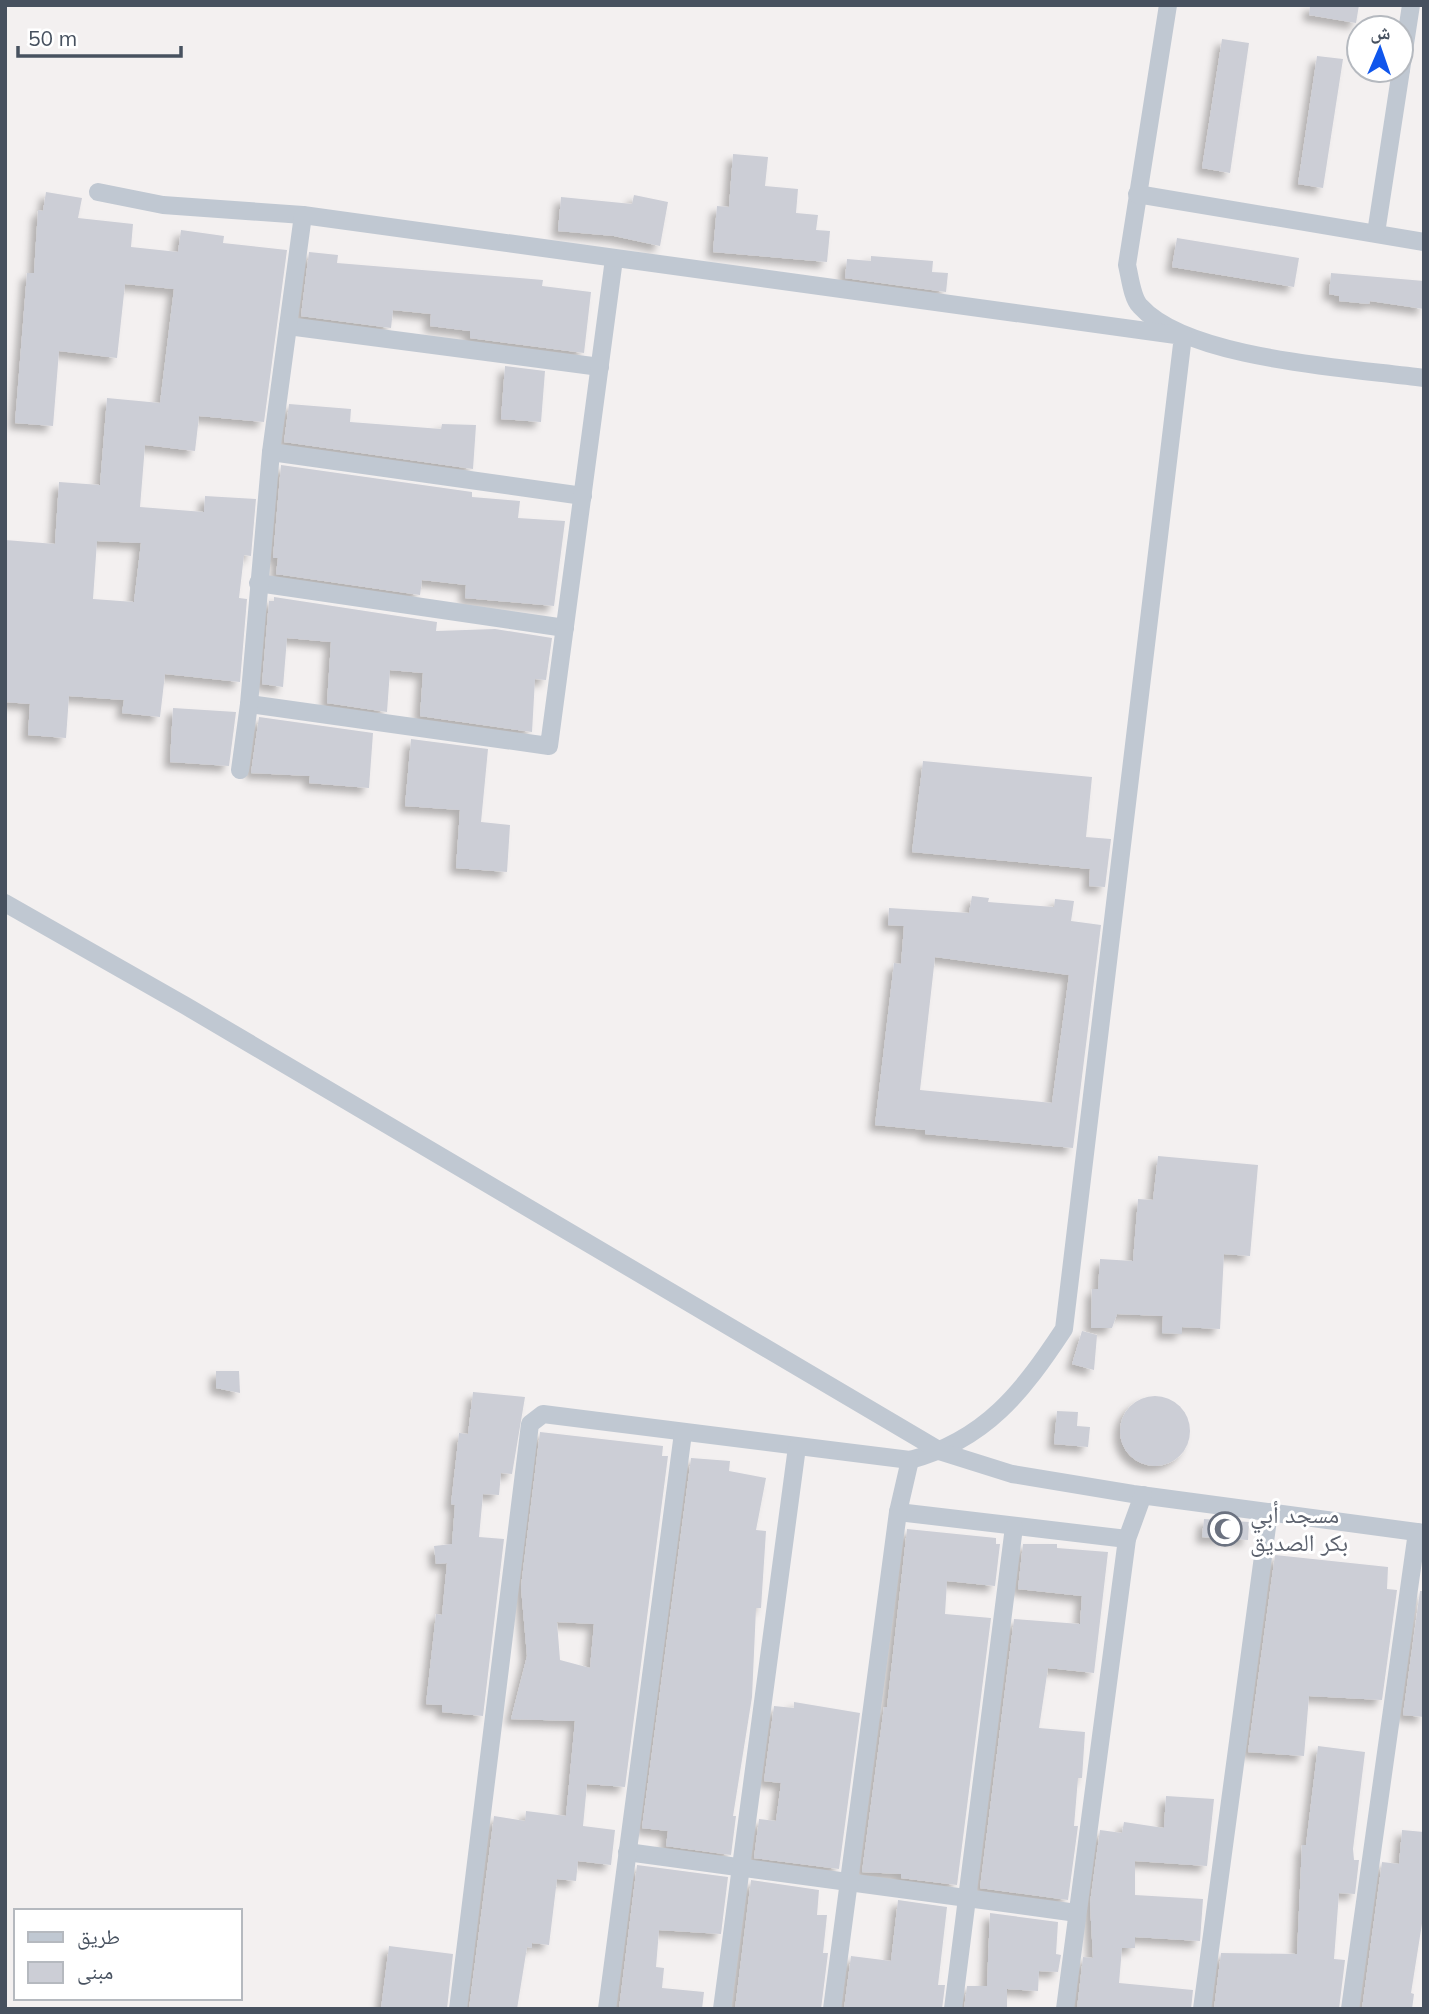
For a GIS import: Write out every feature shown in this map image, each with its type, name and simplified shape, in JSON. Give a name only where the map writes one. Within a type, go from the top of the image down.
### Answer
[{"type":"street","points":[[1168,5],[1127,265],[1138,305],[1183,336]]},
{"type":"street","points":[[1376,233],[1399,84]]},
{"type":"street","points":[[98,192],[163,205],[303,215],[1183,336],[1247,354],[1424,378]]},
{"type":"street","points":[[1137,194],[1424,242]]},
{"type":"street","points":[[240,771],[249,704],[271,452],[303,215]]},
{"type":"street","points":[[249,704],[549,746],[614,259]]},
{"type":"street","points":[[288,326],[600,367]]},
{"type":"street","points":[[458,2009],[530,1424],[543,1414],[910,1460],[942,1452],[1000,1413],[1035,1372],[1064,1329],[1183,336]]},
{"type":"street","points":[[271,452],[583,496]]},
{"type":"street","points":[[258,583],[565,628]]},
{"type":"street","points":[[5,903],[186,1006],[886,1422],[942,1452],[1012,1474],[1143,1495],[1420,1532],[1350,2009]]},
{"type":"street","points":[[607,2009],[683,1433]]},
{"type":"street","points":[[722,2009],[797,1447]]},
{"type":"street","points":[[832,2009],[898,1512],[910,1460]]},
{"type":"street","points":[[1065,2009],[1127,1539],[1143,1495]]},
{"type":"street","points":[[898,1512],[1127,1539]]},
{"type":"street","points":[[1202,2009],[1269,1512]]},
{"type":"street","points":[[953,2009],[1014,1527]]},
{"type":"street","points":[[627,1852],[1077,1913]]},
{"type":"building","points":[[1310,5],[1359,5],[1358,14],[1345,14],[1345,21],[1309,15]]},
{"type":"building","points":[[1222,39],[1249,43],[1230,173],[1202,168]]},
{"type":"building","points":[[1317,56],[1343,59],[1323,188],[1298,184]]},
{"type":"building","points":[[733,154],[768,157],[765,186],[798,189],[796,213],[818,215],[816,230],[830,231],[827,262],[713,252],[717,206],[729,207]]},
{"type":"building","points":[[46,192],[82,198],[78,218],[133,224],[131,247],[178,252],[181,230],[224,236],[223,243],[287,250],[264,422],[199,416],[195,451],[145,445],[140,507],[204,512],[205,496],[256,499],[251,556],[244,555],[239,598],[247,599],[240,682],[165,674],[160,717],[122,713],[124,700],[69,696],[66,738],[28,735],[30,704],[5,702],[5,540],[55,544],[59,482],[100,485],[107,398],[160,403],[174,289],[125,284],[117,358],[59,351],[53,426],[15,423],[27,273],[34,273],[38,210],[43,211]],"holes":[[[97,541],[141,543],[134,602],[93,599]]]},
{"type":"building","points":[[634,195],[668,202],[660,246],[614,236],[558,231],[561,197],[632,204]]},
{"type":"building","points":[[1177,238],[1299,258],[1294,287],[1172,267]]},
{"type":"building","points":[[309,252],[338,255],[337,263],[543,280],[542,286],[591,292],[584,353],[470,338],[470,331],[430,326],[431,314],[393,310],[391,328],[301,316]]},
{"type":"building","points":[[871,256],[933,261],[932,272],[948,273],[946,292],[845,278],[847,259],[871,261]]},
{"type":"building","points":[[1331,273],[1424,281],[1424,309],[1370,301],[1369,304],[1339,301],[1339,296],[1329,294]]},
{"type":"building","points":[[505,366],[545,371],[541,422],[501,419]]},
{"type":"building","points":[[289,404],[351,409],[350,422],[441,429],[442,424],[476,425],[473,469],[284,442]]},
{"type":"building","points":[[281,465],[472,492],[472,497],[520,501],[518,518],[565,521],[554,606],[465,598],[466,585],[422,580],[420,595],[276,574],[278,558],[273,558]]},
{"type":"building","points":[[274,597],[437,622],[436,631],[495,629],[552,638],[546,680],[535,679],[532,732],[420,716],[423,673],[390,670],[387,712],[327,703],[331,642],[287,638],[283,687],[262,684],[269,601],[274,601]]},
{"type":"building","points":[[173,708],[236,712],[229,766],[170,762]]},
{"type":"building","points":[[259,717],[373,733],[369,788],[309,783],[310,776],[251,773]]},
{"type":"building","points":[[411,739],[488,749],[481,822],[510,825],[507,872],[456,868],[460,810],[405,806]]},
{"type":"building","points":[[923,761],[1092,777],[1086,837],[1111,839],[1105,887],[1089,886],[1090,869],[912,852]]},
{"type":"building","points":[[972,896],[989,898],[988,902],[1054,907],[1055,899],[1074,901],[1071,921],[1101,925],[1073,1148],[925,1134],[925,1130],[875,1125],[894,963],[901,964],[904,926],[888,925],[889,908],[969,913]],"holes":[[[935,957],[1069,975],[1052,1103],[920,1090]]]},
{"type":"building","points":[[1158,1156],[1258,1165],[1250,1256],[1224,1254],[1220,1329],[1182,1327],[1182,1334],[1162,1333],[1163,1316],[1117,1314],[1112,1328],[1091,1328],[1092,1289],[1098,1289],[1100,1259],[1133,1261],[1138,1199],[1153,1200]]},
{"type":"building","points":[[1082,1331],[1097,1335],[1094,1370],[1072,1364]]},
{"type":"building","points":[[216,1371],[239,1371],[240,1393],[216,1388]]},
{"type":"building","points":[[473,1392],[525,1397],[512,1474],[501,1473],[499,1495],[483,1494],[479,1537],[504,1539],[483,1716],[442,1712],[442,1705],[426,1704],[436,1614],[442,1615],[447,1563],[436,1564],[434,1546],[452,1544],[455,1505],[451,1504],[459,1433],[468,1434]]},
{"type":"building","points":[[1155,1396],[1180,1406],[1190,1431],[1180,1456],[1155,1466],[1130,1456],[1120,1431],[1130,1406]]},
{"type":"building","points":[[1057,1411],[1078,1412],[1077,1426],[1090,1427],[1088,1447],[1054,1444]]},
{"type":"building","points":[[540,1432],[663,1446],[662,1456],[668,1456],[625,1787],[587,1784],[583,1826],[615,1830],[611,1865],[578,1861],[576,1881],[557,1879],[549,1945],[532,1943],[532,1948],[527,1947],[517,2009],[469,2009],[494,1816],[525,1821],[526,1811],[566,1816],[575,1721],[511,1719],[527,1656],[521,1587]],"holes":[[[557,1622],[594,1624],[590,1668],[560,1660]]]},
{"type":"building","points":[[691,1458],[730,1461],[729,1471],[766,1478],[756,1530],[766,1531],[761,1608],[756,1608],[752,1697],[733,1816],[736,1816],[731,1855],[666,1846],[668,1831],[642,1828]]},
{"type":"building","points":[[1204,1519],[1249,1522],[1248,1540],[1202,1537]]},
{"type":"building","points":[[907,1529],[996,1538],[996,1544],[1000,1544],[995,1586],[947,1581],[945,1614],[991,1618],[957,1885],[901,1878],[901,1874],[862,1872],[884,1707],[887,1707]]},
{"type":"building","points":[[1023,1544],[1057,1544],[1057,1548],[1108,1552],[1094,1673],[1048,1668],[1039,1728],[1085,1732],[1082,1778],[1078,1778],[1074,1826],[1078,1826],[1068,1900],[980,1888],[1014,1619],[1080,1624],[1082,1596],[1018,1589]]},
{"type":"building","points":[[1275,1555],[1388,1567],[1387,1589],[1397,1590],[1382,1700],[1309,1696],[1304,1756],[1248,1752]]},
{"type":"building","points":[[1420,1591],[1424,1591],[1424,1717],[1403,1715]]},
{"type":"building","points":[[794,1702],[860,1713],[839,1869],[754,1858],[759,1819],[776,1821],[781,1783],[764,1781],[774,1706],[794,1708]]},
{"type":"building","points":[[1318,1746],[1365,1752],[1353,1849],[1354,1860],[1359,1860],[1355,1894],[1339,1893],[1334,1959],[1345,1960],[1339,2009],[1214,2009],[1221,1953],[1297,1954],[1302,1845],[1306,1845]]},
{"type":"building","points":[[1166,1796],[1214,1799],[1207,1866],[1135,1861],[1135,1895],[1203,1899],[1200,1941],[1135,1937],[1135,1948],[1122,1948],[1119,1983],[1193,1990],[1191,2009],[1077,2009],[1083,1957],[1093,1958],[1090,1903],[1100,1830],[1122,1833],[1124,1822],[1164,1828]]},
{"type":"building","points":[[1402,1830],[1424,1832],[1424,1911],[1411,1993],[1414,1994],[1412,2009],[1362,2009],[1382,1862],[1399,1864]]},
{"type":"building","points":[[637,1865],[728,1877],[721,1934],[659,1930],[656,1967],[664,1968],[662,1988],[704,1992],[702,2009],[619,2009]]},
{"type":"building","points":[[751,1880],[819,1890],[817,1915],[827,1915],[823,1953],[828,1953],[821,2009],[735,2009]]},
{"type":"building","points":[[898,1900],[947,1907],[938,1985],[945,1985],[942,2009],[844,2009],[851,1956],[891,1961]]},
{"type":"building","points":[[990,1913],[1058,1922],[1056,1954],[1061,1955],[1058,1972],[1039,1971],[1038,1991],[1007,1989],[1007,2009],[964,2009],[967,1986],[987,1986]]},
{"type":"building","points":[[389,1946],[453,1954],[447,2009],[381,2009]]},
{"type":"place","name":"مسجد أبي بكر الصديق","points":[[1225,1529]]}]
